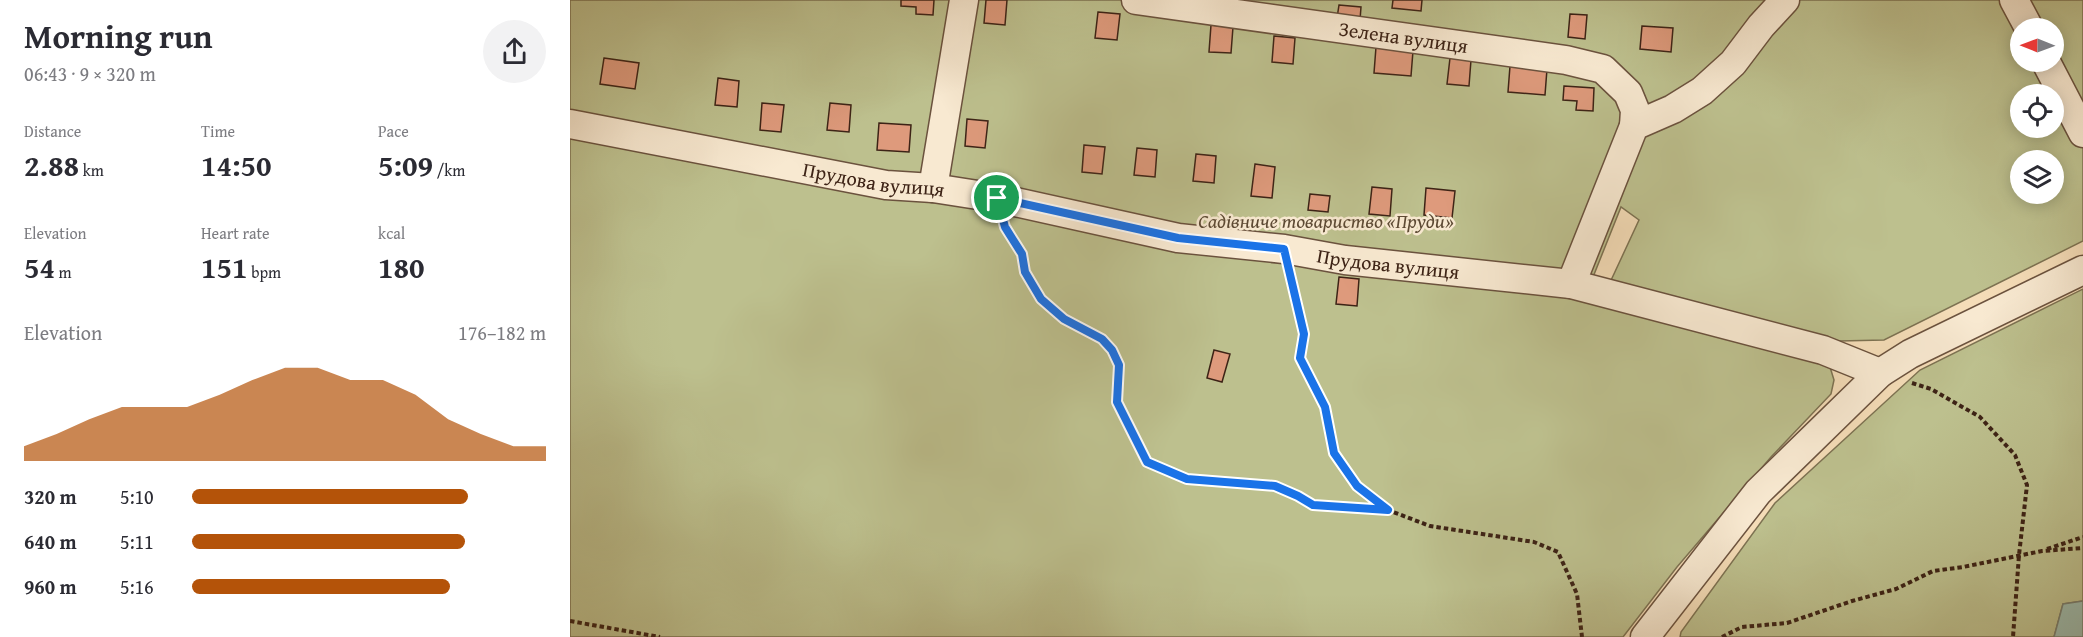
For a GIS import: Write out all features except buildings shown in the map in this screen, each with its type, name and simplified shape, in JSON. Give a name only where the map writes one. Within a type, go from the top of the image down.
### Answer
[{"type":"street","points":[[933,188],[964,0]]},
{"type":"street","name":"Зелена вулиця","points":[[1136,0],[1566,60],[1603,69],[1628,93],[1635,110],[1634,126]]},
{"type":"street","points":[[1571,284],[1634,126],[1673,109],[1702,91],[1733,63],[1761,26],[1785,0]]},
{"type":"street","points":[[2014,0],[2024,18]]},
{"type":"street","points":[[2051,72],[2083,133]]},
{"type":"street","name":"Прудова вулиця","points":[[570,124],[886,185],[933,188],[997,198],[1178,238],[1284,249],[1345,261],[1571,284],[1823,350],[1880,373]]},
{"type":"street","points":[[1645,637],[1758,492],[1880,373],[1910,354],[2083,270]]},
{"type":"path","points":[[997,198],[1005,227],[1022,254],[1025,272],[1041,299],[1064,319],[1102,339],[1112,350],[1119,365],[1117,402],[1147,462],[1187,479],[1275,486],[1313,505],[1388,510]]},
{"type":"path","points":[[1284,249],[1304,334],[1300,358],[1325,407],[1334,453],[1357,486],[1388,510],[1430,526],[1534,542],[1558,552],[1577,594],[1582,637]]},
{"type":"path","points":[[1880,373],[1931,389],[1980,417],[2015,455],[2027,485],[2013,637]]},
{"type":"path","points":[[2042,551],[2083,537]]},
{"type":"path","points":[[1722,637],[1742,627],[1787,623],[1896,589],[1933,571],[2042,551],[2083,549]]},
{"type":"path","points":[[570,621],[660,637]]},
{"type":"green space","name":"Садівниче товариство «Пруди»","points":[[570,0],[2083,0],[2083,241],[1884,340],[1839,341],[1607,289],[1639,220],[1621,207],[1593,277],[1575,294],[1608,301],[1686,328],[1819,358],[1830,367],[1834,380],[1831,394],[1771,457],[1677,567],[1623,637],[570,637]]},
{"type":"green space","points":[[2083,289],[2083,601],[2063,604],[2054,637],[1680,637],[1681,632],[1775,503],[1920,370]]},
{"type":"shaded area","points":[[2083,601],[2083,637],[2054,637],[2063,604]]},
{"type":"route","points":[[997,198],[1178,238],[1284,249],[1304,334],[1300,358],[1325,407],[1334,453],[1357,486],[1388,510],[1313,505],[1275,486],[1187,479],[1147,462],[1117,402],[1119,365],[1112,350],[1102,339],[1064,319],[1041,299],[1025,272],[1022,254],[1005,227],[997,198]]}]
